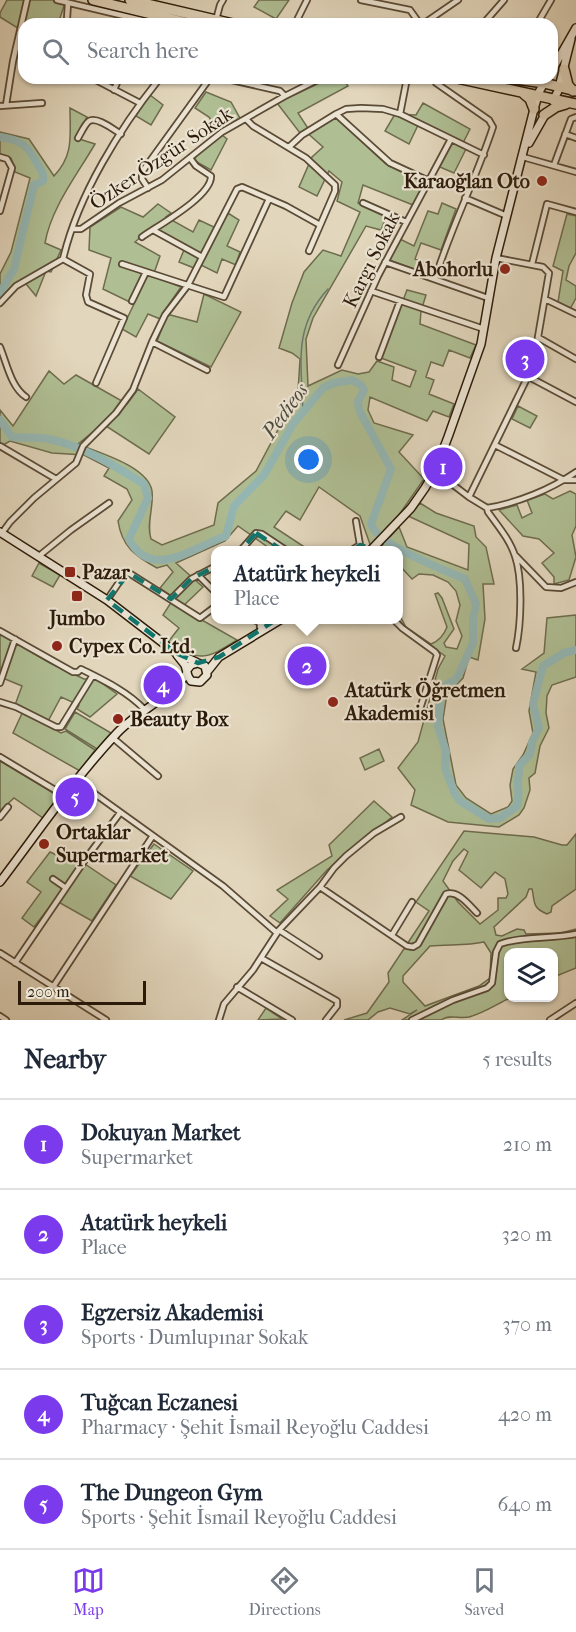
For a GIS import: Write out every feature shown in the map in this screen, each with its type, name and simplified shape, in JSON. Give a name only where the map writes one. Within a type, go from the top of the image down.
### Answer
[{"type":"highway","points":[[93,0],[167,18]]},
{"type":"highway","points":[[132,0],[208,18]]},
{"type":"highway","points":[[564,69],[568,86],[575,91]]},
{"type":"highway","points":[[483,84],[574,103]]},
{"type":"highway","points":[[553,84],[575,91]]},
{"type":"highway","points":[[521,93],[530,99],[534,109]]},
{"type":"highway","points":[[544,115],[556,107],[574,103]]},
{"type":"main road","points":[[523,155],[554,100],[576,28]]},
{"type":"main road","points":[[558,61],[573,40]]},
{"type":"main road","points":[[376,546],[411,508],[435,471],[478,356],[496,258],[534,109],[543,84]]},
{"type":"main road","points":[[1,532],[107,600],[176,653],[204,666],[207,672]]},
{"type":"main road","points":[[1,880],[113,738],[144,709],[176,688],[203,681],[219,657],[272,624]]},
{"type":"main road","points":[[176,653],[189,679],[194,682]]},
{"type":"main road","points":[[176,688],[191,665],[219,657]]},
{"type":"street","points":[[24,18],[27,0]]},
{"type":"street","points":[[57,0],[132,18]]},
{"type":"street","points":[[217,18],[223,0]]},
{"type":"street","points":[[299,18],[307,0]]},
{"type":"street","points":[[361,0],[410,10],[416,18]]},
{"type":"street","points":[[430,18],[458,0]]},
{"type":"street","points":[[488,18],[504,0]]},
{"type":"street","points":[[540,18],[551,0]]},
{"type":"street","points":[[67,18],[68,3]]},
{"type":"street","points":[[18,48],[3,106],[42,103]]},
{"type":"street","points":[[103,84],[140,103]]},
{"type":"street","points":[[114,90],[116,84]]},
{"type":"street","points":[[0,303],[16,286],[63,259],[72,229],[102,167],[140,103],[155,84]]},
{"type":"street","points":[[148,188],[142,179],[142,172],[206,84]]},
{"type":"street","points":[[249,84],[280,91],[285,96]]},
{"type":"street","name":"Özker Özgür Sokak","points":[[72,229],[81,229],[119,203],[162,180],[222,132],[309,84]]},
{"type":"street","points":[[400,114],[405,84]]},
{"type":"street","points":[[435,279],[465,198],[484,155],[492,124],[437,84]]},
{"type":"street","points":[[289,147],[302,135],[336,114],[346,109],[361,108],[383,109],[400,114],[484,155]]},
{"type":"street","points":[[336,114],[390,163],[429,180]]},
{"type":"street","points":[[554,165],[571,119],[576,117]]},
{"type":"street","points":[[246,119],[253,126],[306,158],[335,185],[335,191],[309,251]]},
{"type":"street","points":[[78,138],[88,122],[92,120],[121,134]]},
{"type":"street","points":[[565,134],[576,138]]},
{"type":"street","name":"Kargı Sokak","points":[[338,365],[385,262],[451,140]]},
{"type":"street","points":[[523,155],[576,171]]},
{"type":"street","points":[[0,157],[7,159],[12,168],[3,192],[0,211]]},
{"type":"street","points":[[142,237],[200,196],[209,187],[211,176],[196,166],[190,158]]},
{"type":"street","points":[[1,532],[56,479],[72,468],[83,446],[116,413],[133,390],[165,315],[188,285],[239,188],[269,199],[320,225]]},
{"type":"street","points":[[465,198],[507,216]]},
{"type":"street","points":[[122,264],[224,297],[269,199]]},
{"type":"street","points":[[363,203],[406,222]]},
{"type":"street","points":[[531,264],[547,204],[576,212]]},
{"type":"street","points":[[153,230],[202,257]]},
{"type":"street","points":[[469,497],[533,366],[549,273],[543,267],[496,258]]},
{"type":"street","points":[[63,259],[90,274],[86,295],[88,302],[124,318],[96,383]]},
{"type":"street","points":[[385,262],[488,298]]},
{"type":"street","points":[[132,301],[146,272]]},
{"type":"street","points":[[371,291],[484,329]]},
{"type":"street","points":[[545,299],[574,313],[576,304]]},
{"type":"street","points":[[379,357],[400,301]]},
{"type":"street","points":[[539,338],[576,359]]},
{"type":"street","points":[[152,342],[207,370]]},
{"type":"street","points":[[0,347],[15,386],[26,397]]},
{"type":"street","points":[[529,377],[576,402]]},
{"type":"street","points":[[495,445],[564,480],[576,480]]},
{"type":"street","points":[[0,446],[56,479]]},
{"type":"street","points":[[435,471],[487,508],[516,556],[546,587],[561,588],[576,582]]},
{"type":"street","points":[[487,508],[541,491],[576,472]]},
{"type":"street","points":[[39,556],[109,503]]},
{"type":"street","points":[[356,521],[360,545],[365,546]]},
{"type":"street","points":[[244,546],[256,532],[280,546]]},
{"type":"street","points":[[516,556],[520,598],[519,634],[516,648]]},
{"type":"street","points":[[171,599],[191,579],[211,568]]},
{"type":"street","points":[[107,600],[124,575],[129,573],[200,618],[211,610]]},
{"type":"street","points":[[198,575],[211,588]]},
{"type":"street","points":[[257,624],[261,629],[265,624]]},
{"type":"street","points":[[398,624],[435,652],[437,656],[419,712]]},
{"type":"street","points":[[0,631],[73,672],[81,669],[93,675],[128,694],[144,709]]},
{"type":"street","points":[[0,683],[15,639]]},
{"type":"street","points":[[0,702],[16,707],[56,727],[61,727],[93,675]]},
{"type":"street","points":[[113,738],[158,776]]},
{"type":"street","points":[[0,757],[65,796]]},
{"type":"street","points":[[77,781],[223,886],[278,931],[319,956]]},
{"type":"street","points":[[0,817],[8,807]]},
{"type":"street","points":[[15,963],[120,813]]},
{"type":"street","points":[[219,1020],[224,1004],[261,958],[278,931],[346,856],[374,833],[401,817]]},
{"type":"street","points":[[53,987],[152,837]]},
{"type":"street","points":[[53,879],[66,888]]},
{"type":"street","points":[[320,887],[408,946],[413,947],[418,944],[446,894],[451,892],[456,894],[477,913]]},
{"type":"street","points":[[392,935],[412,902]]},
{"type":"street","points":[[412,1020],[453,1000],[487,988],[492,983],[495,952],[500,944],[508,941],[542,939],[576,933]]},
{"type":"street","points":[[0,953],[106,1020]]},
{"type":"street","points":[[261,958],[337,1001],[337,1006],[326,1020]]},
{"type":"street","points":[[237,987],[292,1020]]},
{"type":"street","points":[[550,1020],[576,1003]]},
{"type":"street","points":[[0,1016],[6,1020]]},
{"type":"highlighted area","points":[[256,533],[320,575],[360,545],[372,549],[338,579],[219,657],[198,663],[176,653],[107,600],[129,573],[171,599],[191,579],[236,556]]},
{"type":"green space","points":[[7,0],[66,0],[60,18],[18,18],[18,28],[0,17]]},
{"type":"green space","points":[[259,0],[289,0],[277,18],[254,7]]},
{"type":"green space","points":[[317,84],[346,84],[348,86],[298,113],[311,133],[335,117],[386,164],[425,182],[413,205],[363,185],[358,203],[386,217],[381,230],[366,226],[313,318],[306,339],[308,386],[342,370],[358,374],[369,372],[377,361],[394,367],[392,380],[410,387],[416,371],[381,358],[407,290],[426,295],[420,324],[476,345],[470,358],[449,350],[443,366],[431,362],[426,377],[434,380],[429,394],[454,404],[449,417],[433,411],[427,421],[370,397],[368,410],[374,423],[413,435],[399,452],[424,479],[394,522],[372,546],[360,516],[319,487],[300,520],[286,511],[274,527],[303,546],[266,546],[238,526],[225,541],[176,563],[203,587],[181,608],[237,640],[218,652],[202,656],[188,653],[168,642],[179,628],[163,615],[174,598],[160,588],[173,572],[167,565],[157,568],[142,559],[126,544],[118,521],[132,500],[127,489],[104,476],[109,468],[84,455],[52,453],[10,441],[3,445],[0,443],[0,410],[13,426],[49,371],[64,384],[76,375],[127,404],[138,389],[175,417],[149,454],[103,424],[78,444],[110,456],[142,474],[149,482],[152,491],[149,527],[151,539],[162,545],[214,525],[218,503],[256,471],[298,392],[300,359],[279,348],[304,272],[323,250],[341,256],[360,212],[337,201],[342,182],[329,171],[317,196],[299,187],[312,157],[323,147],[304,130],[300,133],[277,103]]},
{"type":"green space","points":[[206,92],[231,102],[241,120],[219,133],[209,117],[195,108]]},
{"type":"green space","points":[[150,95],[163,105],[151,125],[136,116]]},
{"type":"green space","points":[[423,103],[470,129],[461,147],[466,149],[454,173],[440,167],[453,137],[420,121],[409,144],[385,131],[395,114],[416,115]]},
{"type":"green space","points":[[70,108],[87,117],[76,138],[95,144],[66,192],[48,230],[45,243],[61,250],[51,272],[46,271],[36,296],[22,279],[0,299],[0,274],[11,252],[30,178],[15,172],[11,158],[0,155],[0,132],[29,139],[54,176],[65,160],[70,145]]},
{"type":"green space","points":[[222,135],[227,139],[211,170],[195,161],[196,155]]},
{"type":"green space","points":[[442,203],[456,209],[441,250],[421,243],[415,259],[436,267],[433,276],[389,260],[400,239],[414,246],[428,211],[438,214]]},
{"type":"green space","points":[[158,204],[171,213],[166,217],[193,232],[199,220],[218,229],[228,213],[239,220],[227,246],[240,252],[236,265],[222,259],[217,273],[197,263],[194,268],[179,262],[186,245],[151,228],[135,242],[160,256],[153,276],[181,287],[163,313],[197,322],[204,294],[241,312],[211,367],[157,341],[165,321],[148,314],[136,337],[122,329],[134,304],[103,289],[111,258],[89,250],[90,227],[121,207],[143,217]]},
{"type":"green space","points":[[567,214],[576,216],[576,253],[569,266],[566,280],[576,286],[576,298],[570,309],[558,302],[563,271],[553,266]]},
{"type":"green space","points":[[518,406],[537,416],[530,428],[512,419]]},
{"type":"green space","points":[[570,491],[576,494],[576,526],[572,535],[576,557],[569,580],[554,584],[554,577],[542,563],[554,553],[539,539],[523,536],[499,510],[517,505],[522,518],[532,513],[527,500],[545,494],[553,499]]},
{"type":"green space","points":[[420,503],[436,513],[474,526],[476,537],[486,547],[494,584],[483,584],[485,619],[478,660],[469,657],[463,678],[447,694],[443,719],[456,785],[466,798],[491,814],[508,807],[512,801],[510,785],[513,769],[523,755],[533,733],[529,711],[536,672],[522,669],[544,653],[547,618],[576,615],[576,677],[552,685],[547,696],[546,713],[549,728],[540,746],[535,773],[529,778],[530,790],[524,808],[519,815],[499,827],[448,822],[411,805],[415,790],[398,768],[418,742],[438,669],[445,656],[401,624],[403,622],[406,627],[431,644],[441,637],[447,627],[435,594],[438,593],[454,629],[444,643],[446,647],[457,649],[462,636],[456,621],[460,605],[456,591],[448,582],[433,575],[419,574],[412,579],[403,569],[403,546],[382,546],[399,527],[407,547],[468,570],[469,544],[408,516]]},
{"type":"green space","points":[[39,563],[60,575],[53,587],[32,576]]},
{"type":"green space","points":[[0,634],[50,663],[84,679],[96,679],[117,694],[90,717],[77,709],[79,705],[61,697],[46,725],[61,733],[66,731],[95,750],[80,771],[13,733],[24,709],[15,705],[22,686],[0,677]]},
{"type":"green space","points":[[75,712],[111,733],[97,749],[65,729]]},
{"type":"green space","points":[[379,749],[384,761],[365,770],[360,758]]},
{"type":"green space","points":[[0,761],[60,797],[43,818],[14,798],[0,811]]},
{"type":"green space","points":[[374,801],[392,817],[327,870],[280,923],[270,916],[288,899],[277,890],[332,856],[329,845]]},
{"type":"green space","points":[[464,831],[534,837],[562,845],[567,845],[576,834],[576,889],[552,906],[551,912],[547,914],[536,907],[532,889],[529,889],[526,897],[494,927],[496,935],[502,936],[517,929],[524,930],[526,934],[561,933],[576,929],[576,968],[558,975],[558,948],[504,948],[504,1001],[480,1013],[469,1017],[448,1017],[441,1020],[402,1020],[417,1010],[410,1014],[390,1008],[378,1012],[368,1020],[344,1020],[367,1013],[389,982],[388,973],[429,911],[416,902]],"holes":[[[464,849],[468,852],[459,870],[481,888],[495,872],[505,879],[508,894],[506,898],[498,898],[498,910],[480,924],[458,902],[443,881],[453,861]],[[484,942],[491,953],[490,978],[479,986],[425,1006],[403,982],[403,976],[430,946]]]},
{"type":"green space","points":[[154,844],[193,871],[171,899],[130,876]]},
{"type":"green space","points":[[50,852],[61,857],[67,852],[116,885],[92,921],[55,900],[34,927],[22,918],[41,892],[27,882]]},
{"type":"green space","points":[[266,1008],[282,1019],[258,1020]]},
{"type":"waterway","name":"Pedieos","points":[[0,137],[18,142],[26,148],[43,174],[43,181],[34,185],[14,269],[0,293]]},
{"type":"waterway","points":[[303,413],[301,363],[304,333],[309,318],[328,289]]},
{"type":"waterway","name":"Pedieos","points":[[0,420],[12,437],[49,439],[74,446],[144,484],[148,498],[129,539],[138,552],[149,558],[161,560],[174,558],[226,536],[234,506],[264,475],[293,424],[323,388],[334,383],[352,380],[361,385],[364,390],[358,401],[359,410],[391,469],[371,524],[376,532],[395,546]]},
{"type":"waterway","name":"Pedieos","points":[[403,550],[465,579],[476,604],[473,619],[473,643],[460,672],[455,680],[446,685],[441,695],[438,726],[446,752],[445,768],[455,794],[460,801],[489,819],[500,818],[517,806],[519,766],[530,754],[532,742],[539,728],[533,704],[543,666],[564,653],[576,650]]},
{"type":"place","name":"Karaoğlan Oto","points":[[542,181]]},
{"type":"place","name":"Abohorlu","points":[[505,269]]},
{"type":"place","name":"Egzersiz Akademisi","points":[[525,359]]},
{"type":"place","name":"Dokuyan Market","points":[[443,467]]},
{"type":"place","name":"Pazar","points":[[70,572]]},
{"type":"place","name":"Jumbo","points":[[77,596]]},
{"type":"place","name":"Cypex Co. Ltd.","points":[[57,646]]},
{"type":"place","name":"Atatürk heykeli","points":[[307,666]]},
{"type":"place","name":"Tuğcan Eczanesi","points":[[163,685]]},
{"type":"place","name":"Atatürk Öğretmen Akademisi","points":[[333,702]]},
{"type":"place","name":"Beauty Box","points":[[118,719]]},
{"type":"place","name":"The Dungeon Gym","points":[[75,797]]},
{"type":"place","name":"Ortaklar Supermarket","points":[[44,844]]}]
